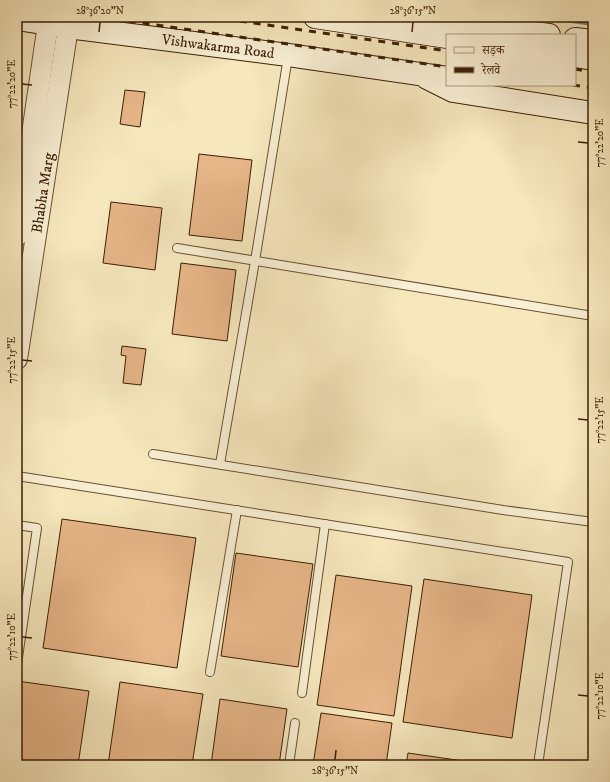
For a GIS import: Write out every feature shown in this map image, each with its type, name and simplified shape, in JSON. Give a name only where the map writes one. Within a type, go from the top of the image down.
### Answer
[{"type":"main road","points":[[315,17],[446,37]]},
{"type":"main road","name":"Vishwakarma Road","points":[[17,19],[446,78]]},
{"type":"main road","points":[[424,33],[462,23],[542,34]]},
{"type":"main road","points":[[576,38],[593,41]]},
{"type":"main road","points":[[576,56],[593,59]]},
{"type":"main road","points":[[419,74],[453,91],[593,113]]},
{"type":"main road","points":[[508,86],[593,98]]},
{"type":"street","name":"Bhabha Marg","points":[[17,236],[39,80],[58,25]]},
{"type":"street","name":"Bhabha Marg","points":[[17,359],[59,83],[58,25]]},
{"type":"street","points":[[39,80],[59,83]]},
{"type":"lane","points":[[220,464],[255,261],[288,55]]},
{"type":"lane","points":[[176,248],[593,316]]},
{"type":"lane","points":[[153,454],[503,510],[593,522]]},
{"type":"lane","points":[[17,476],[568,562],[538,765]]},
{"type":"lane","points":[[210,672],[237,510]]},
{"type":"lane","points":[[302,692],[325,524]]},
{"type":"lane","points":[[17,525],[37,528],[17,664]]},
{"type":"lane","points":[[288,765],[295,723]]},
{"type":"building","points":[[125,90],[145,92],[140,127],[120,124]]},
{"type":"building","points":[[199,154],[252,160],[242,241],[189,235]]},
{"type":"building","points":[[111,202],[162,208],[155,270],[103,263]]},
{"type":"building","points":[[181,263],[236,270],[227,341],[172,334]]},
{"type":"building","points":[[122,346],[146,349],[141,385],[123,383],[126,356],[121,355]]},
{"type":"building","points":[[62,519],[196,538],[177,668],[43,648]]},
{"type":"building","points":[[236,553],[313,564],[298,667],[221,656]]},
{"type":"building","points":[[336,575],[412,586],[394,716],[317,705]]},
{"type":"building","points":[[424,579],[532,595],[512,738],[403,722]]},
{"type":"building","points":[[17,681],[89,691],[78,765],[17,765]]},
{"type":"building","points":[[120,682],[203,694],[192,765],[108,765]]},
{"type":"building","points":[[220,699],[287,709],[279,765],[211,765]]},
{"type":"building","points":[[321,713],[392,723],[386,765],[313,765]]},
{"type":"building","points":[[408,753],[491,765],[406,765]]},
{"type":"waterway","points":[[544,17],[593,24]]},
{"type":"railway","points":[[101,17],[446,67]]},
{"type":"railway","points":[[212,17],[446,51]]},
{"type":"railway","points":[[576,69],[593,72]]},
{"type":"railway","points":[[576,85],[593,88]]}]
